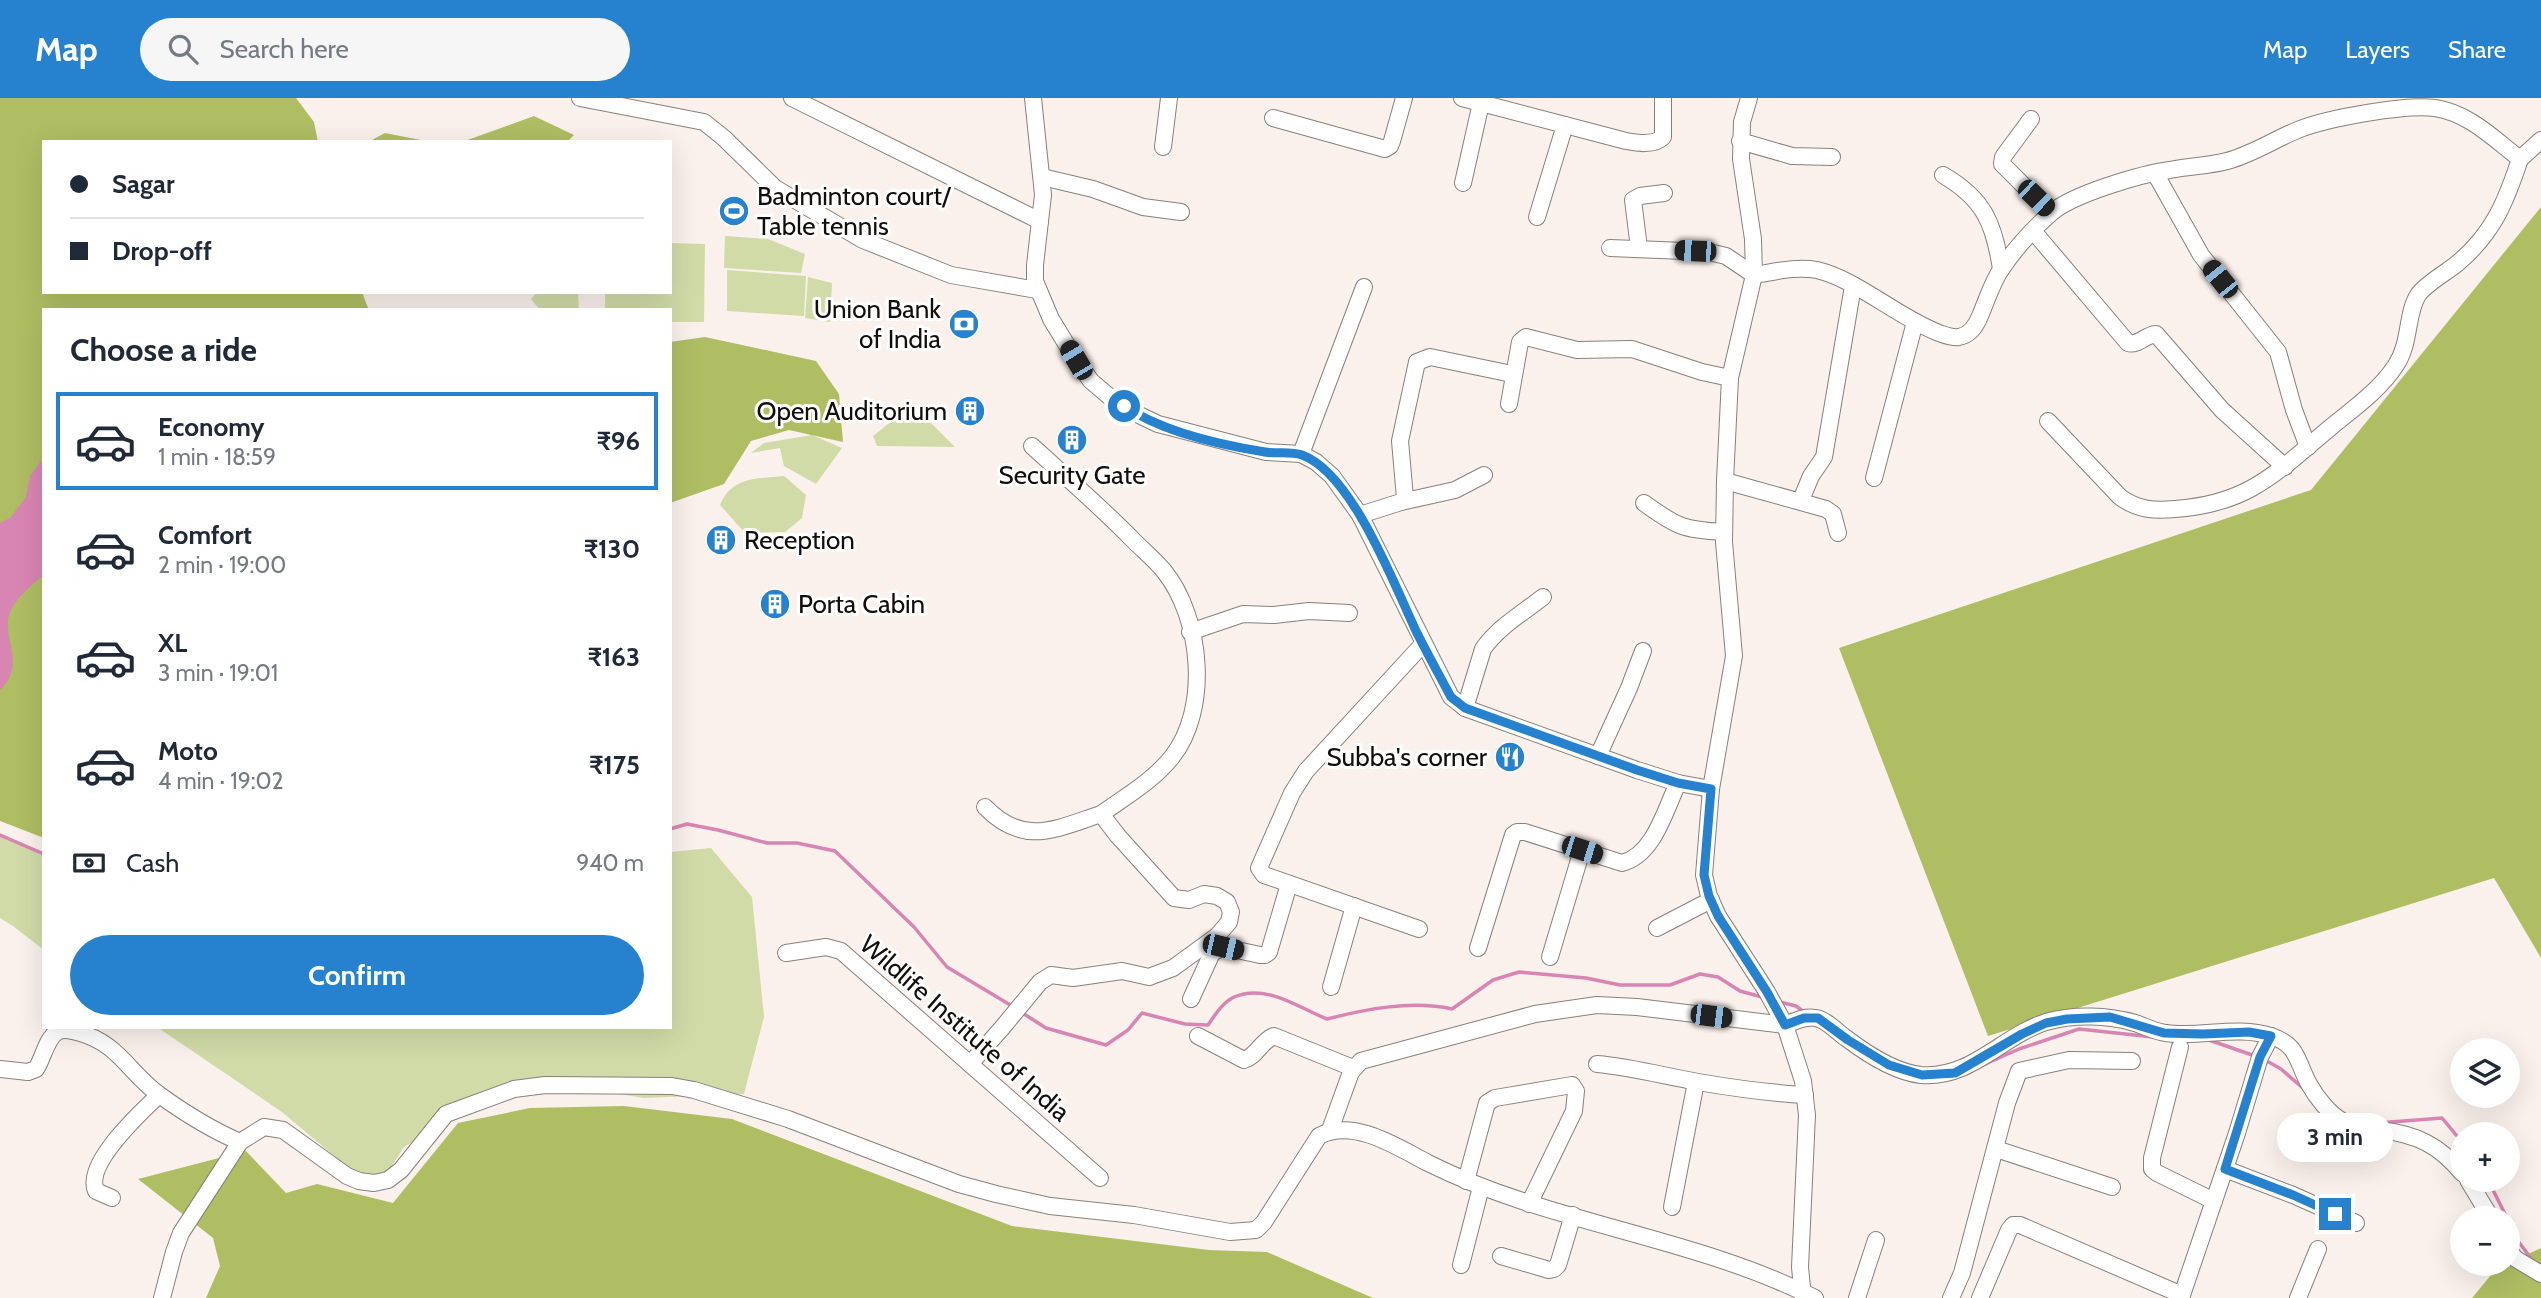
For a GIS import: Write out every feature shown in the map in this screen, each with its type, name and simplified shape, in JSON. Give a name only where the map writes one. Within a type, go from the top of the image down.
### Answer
[{"type":"street","points":[[580,98],[636,103],[704,122],[775,188],[835,225],[888,251],[951,275],[1037,290]]},
{"type":"street","points":[[792,98],[1040,221]]},
{"type":"street","points":[[1033,98],[1042,177],[1034,272],[1037,290],[1063,340],[1091,381],[1137,415],[1180,432],[1266,452],[1300,454],[1316,462],[1332,477],[1360,515],[1451,697],[1465,708],[1678,783],[1711,789]]},
{"type":"street","points":[[1163,147],[1169,98]]},
{"type":"street","points":[[1273,118],[1384,149],[1390,146],[1392,141],[1404,98]]},
{"type":"street","points":[[1462,98],[1626,141],[1655,142],[1663,137],[1663,98]]},
{"type":"street","points":[[1743,99],[1741,159],[1753,239],[1754,275],[1730,379],[1724,532],[1734,656],[1711,789],[1704,875],[1718,916],[1785,1025],[1803,1081],[1807,1115],[1800,1267],[1806,1296]]},
{"type":"street","points":[[1463,183],[1481,103]]},
{"type":"street","points":[[1610,248],[1695,251],[1726,256],[1754,275],[1807,269],[1833,275],[1915,323],[1951,337],[1961,337],[1978,323],[2001,269],[2051,213],[2067,202],[2090,193],[2155,173],[2236,158],[2300,129],[2330,120],[2437,103],[2466,117],[2520,159]]},
{"type":"street","points":[[2031,119],[2003,158],[2002,164],[2051,213]]},
{"type":"street","points":[[1536,217],[1565,125]]},
{"type":"street","points":[[2048,421],[2120,497],[2134,506],[2143,509],[2196,508],[2245,494],[2286,467],[2375,389],[2395,367],[2405,349],[2418,295],[2474,250],[2494,225],[2520,159],[2541,140]]},
{"type":"street","points":[[1740,141],[1792,156],[1832,157]]},
{"type":"street","points":[[2155,173],[2201,255],[2278,352],[2294,410],[2308,447]]},
{"type":"street","points":[[1943,175],[1972,195],[1982,209],[1996,243],[2001,269]]},
{"type":"street","points":[[1042,177],[1093,189],[1143,207],[1181,212]]},
{"type":"street","points":[[1639,248],[1633,200],[1640,196],[1664,193]]},
{"type":"street","points":[[2034,232],[2128,343],[2135,344],[2149,335],[2156,334],[2222,410],[2286,467]]},
{"type":"street","points":[[1801,500],[1811,476],[1824,457],[1853,286]]},
{"type":"street","points":[[1300,454],[1364,287]]},
{"type":"street","points":[[1874,478],[1915,323]]},
{"type":"street","points":[[1509,404],[1512,374],[1520,342],[1526,337],[1577,350],[1632,349],[1730,379]]},
{"type":"street","points":[[1401,502],[1406,493],[1399,441],[1417,362],[1430,357],[1512,374]]},
{"type":"street","points":[[985,807],[1008,826],[1022,832],[1037,832],[1068,825],[1101,814],[1153,777],[1171,759],[1190,722],[1196,691],[1197,666],[1190,632],[1182,602],[1165,572],[1122,528],[1032,446]]},
{"type":"street","points":[[1360,515],[1401,502],[1455,490],[1484,475]]},
{"type":"street","points":[[1726,481],[1801,500],[1830,511],[1838,533]]},
{"type":"street","points":[[1644,503],[1671,523],[1685,529],[1724,532]]},
{"type":"street","points":[[1465,708],[1487,643],[1544,597]]},
{"type":"street","points":[[1190,632],[1243,614],[1273,615],[1309,611],[1349,613]]},
{"type":"street","points":[[1419,929],[1264,875],[1259,867],[1292,793],[1307,771],[1423,644]]},
{"type":"street","points":[[1598,756],[1643,652]]},
{"type":"street","points":[[1478,948],[1513,835],[1525,832],[1622,863],[1632,861],[1649,844],[1678,783]]},
{"type":"street","points":[[970,1064],[1040,982],[1051,975],[1073,978],[1122,971],[1149,977],[1173,968],[1217,936],[1229,922],[1231,912],[1227,902],[1217,896],[1204,894],[1189,900],[1174,898],[1101,814]]},
{"type":"street","points":[[1549,957],[1582,850]]},
{"type":"street","points":[[1191,999],[1212,953],[1217,948],[1260,955],[1269,952],[1289,884]]},
{"type":"street","points":[[1657,928],[1711,900]]},
{"type":"street","points":[[1331,987],[1353,906]]},
{"type":"street","name":"Wildlife Institute of India","points":[[786,953],[826,947],[841,951],[1100,1178]]},
{"type":"street","points":[[1331,1130],[1353,1068],[1366,1060],[1535,1014],[1571,1007],[1637,1007],[1785,1025],[1804,1018],[1818,1018],[1889,1065],[1922,1075],[1955,1073],[2046,1023],[2110,1017],[2164,1033],[2249,1032],[2271,1036],[2292,1049],[2301,1061],[2307,1082],[2322,1103],[2343,1122],[2428,1142],[2450,1158]]},
{"type":"street","points":[[0,1069],[28,1072],[36,1069],[51,1038],[57,1031],[67,1029],[105,1042],[159,1095],[216,1132],[240,1142]]},
{"type":"street","points":[[1198,1036],[1244,1060],[1251,1057],[1263,1042],[1274,1036],[1353,1068]]},
{"type":"street","points":[[1980,1298],[2013,1225],[2020,1225],[2181,1297],[2260,1057],[2271,1036]]},
{"type":"street","points":[[2180,1047],[2152,1158],[2152,1169],[2214,1201]]},
{"type":"street","points":[[1951,1298],[1962,1273],[2011,1091],[2020,1069],[2069,1060],[2132,1061]]},
{"type":"street","points":[[1597,1064],[1630,1067],[1696,1082],[1777,1094],[1805,1095]]},
{"type":"street","points":[[1672,1207],[1696,1082]]},
{"type":"street","points":[[162,1298],[177,1242],[240,1142],[264,1126],[283,1130],[347,1176],[374,1183],[388,1180],[401,1170],[446,1114],[514,1088],[545,1085],[671,1086],[694,1090],[788,1119],[959,1184],[996,1194],[1050,1206],[1134,1215],[1230,1232],[1256,1230],[1264,1222],[1319,1136],[1331,1130],[1344,1129],[1385,1142],[1473,1184],[1529,1204],[1727,1263],[1806,1296]]},
{"type":"street","points":[[1461,1265],[1488,1102],[1495,1098],[1572,1085],[1576,1091],[1574,1111],[1529,1204]]},
{"type":"street","points":[[112,1198],[96,1191],[94,1180],[110,1145],[159,1095]]},
{"type":"street","points":[[1996,1149],[2112,1187]]},
{"type":"street","points":[[2225,1169],[2356,1223]]},
{"type":"street","points":[[1501,1256],[1549,1270],[1554,1269],[1558,1265],[1573,1215]]},
{"type":"street","points":[[1857,1298],[1875,1240]]},
{"type":"street","points":[[2298,1298],[2318,1249]]},
{"type":"street","points":[[2520,1261],[2541,1274]]},
{"type":"green space","points":[[0,98],[296,98],[314,122],[318,140],[42,140],[42,294],[363,294],[368,308],[42,308],[42,837],[0,821]]},
{"type":"green space","points":[[534,116],[574,135],[569,140],[468,140]]},
{"type":"green space","points":[[385,133],[421,140],[372,140]]},
{"type":"green space","points":[[2541,207],[2541,958],[2494,878],[1988,1036],[1839,648],[2311,490]]},
{"type":"green space","points":[[725,236],[768,239],[805,254],[801,273],[724,268]]},
{"type":"green space","points":[[672,243],[705,244],[704,322],[672,322],[672,308],[605,308],[605,294],[672,294]]},
{"type":"green space","points":[[727,270],[806,276],[804,316],[727,311]]},
{"type":"green space","points":[[808,277],[832,283],[830,322],[805,318]]},
{"type":"green space","points":[[535,294],[578,294],[579,308],[538,308],[531,299]]},
{"type":"green space","points":[[705,337],[816,361],[839,394],[843,442],[789,430],[751,441],[724,484],[672,502],[672,342]]},
{"type":"green space","points":[[897,417],[928,420],[955,447],[877,446],[873,436]]},
{"type":"green space","points":[[812,435],[842,448],[816,484],[784,466],[780,448],[751,453],[764,443]]},
{"type":"green space","points":[[784,476],[806,495],[802,518],[785,532],[745,533],[720,505],[738,484]]},
{"type":"green space","points":[[0,834],[42,853],[42,948],[0,918]]},
{"type":"green space","points":[[711,848],[752,897],[764,1017],[744,1094],[643,1098],[540,1080],[454,1118],[404,1147],[376,1191],[282,1112],[160,1029],[672,1029],[672,852]]},
{"type":"green space","points":[[624,1106],[732,1119],[1012,1226],[1209,1250],[1267,1252],[1373,1298],[206,1298],[220,1266],[213,1238],[138,1179],[246,1151],[286,1193],[317,1184],[393,1203],[458,1123],[530,1108]]},
{"type":"green space","points":[[2541,1248],[2541,1298],[2472,1298],[2490,1276],[2520,1276],[2520,1258]]},
{"type":"shaded area","points":[[42,460],[42,577],[20,596],[10,612],[8,631],[12,670],[0,690],[0,523],[10,518],[26,497],[30,476]]},
{"type":"waterway","points":[[672,828],[687,824],[767,843],[797,843],[835,851],[914,927],[947,967],[1012,1006]]},
{"type":"waterway","points":[[0,835],[42,853]]},
{"type":"waterway","points":[[1021,1012],[1046,1028],[1106,1045],[1128,1030],[1142,1013],[1185,1024],[1208,1025],[1226,1002],[1246,993],[1270,995],[1327,1019],[1373,1009],[1405,1006],[1452,1009],[1493,980],[1519,972],[1586,978],[1620,985],[1670,985],[1700,974],[1718,977],[1740,991],[1762,997]]},
{"type":"waterway","points":[[1780,1002],[1796,1006],[1804,1012]]},
{"type":"waterway","points":[[1983,1065],[2019,1049],[2079,1029],[2153,1037]]},
{"type":"waterway","points":[[2206,1039],[2255,1056]]},
{"type":"waterway","points":[[2265,1060],[2281,1069],[2304,1089]]},
{"type":"waterway","points":[[2378,1123],[2442,1118],[2450,1128]]},
{"type":"waterway","points":[[2494,1192],[2501,1206]]},
{"type":"waterway","points":[[2520,1244],[2533,1261]]},
{"type":"place","name":"Badminton court/ Table tennis","points":[[734,211]]},
{"type":"place","name":"Union Bank of India","points":[[964,324]]},
{"type":"place","name":"Open Auditorium","points":[[970,411]]},
{"type":"place","name":"Security Gate","points":[[1072,440]]},
{"type":"place","name":"Reception","points":[[721,540]]},
{"type":"place","name":"Porta Cabin","points":[[775,604]]},
{"type":"place","name":"Subba's corner","points":[[1510,757]]},
{"type":"route","points":[[1124,406],[1137,415],[1180,432],[1266,452],[1300,454],[1316,462],[1332,477],[1360,515],[1451,697],[1465,708],[1637,770],[1678,783],[1711,789],[1704,875],[1709,896],[1718,916],[1785,1025],[1804,1018],[1818,1018],[1889,1065],[1922,1075],[1955,1073],[2022,1034],[2046,1023],[2067,1019],[2110,1017],[2164,1033],[2249,1032],[2271,1036],[2260,1057],[2225,1169],[2335,1214]]}]
